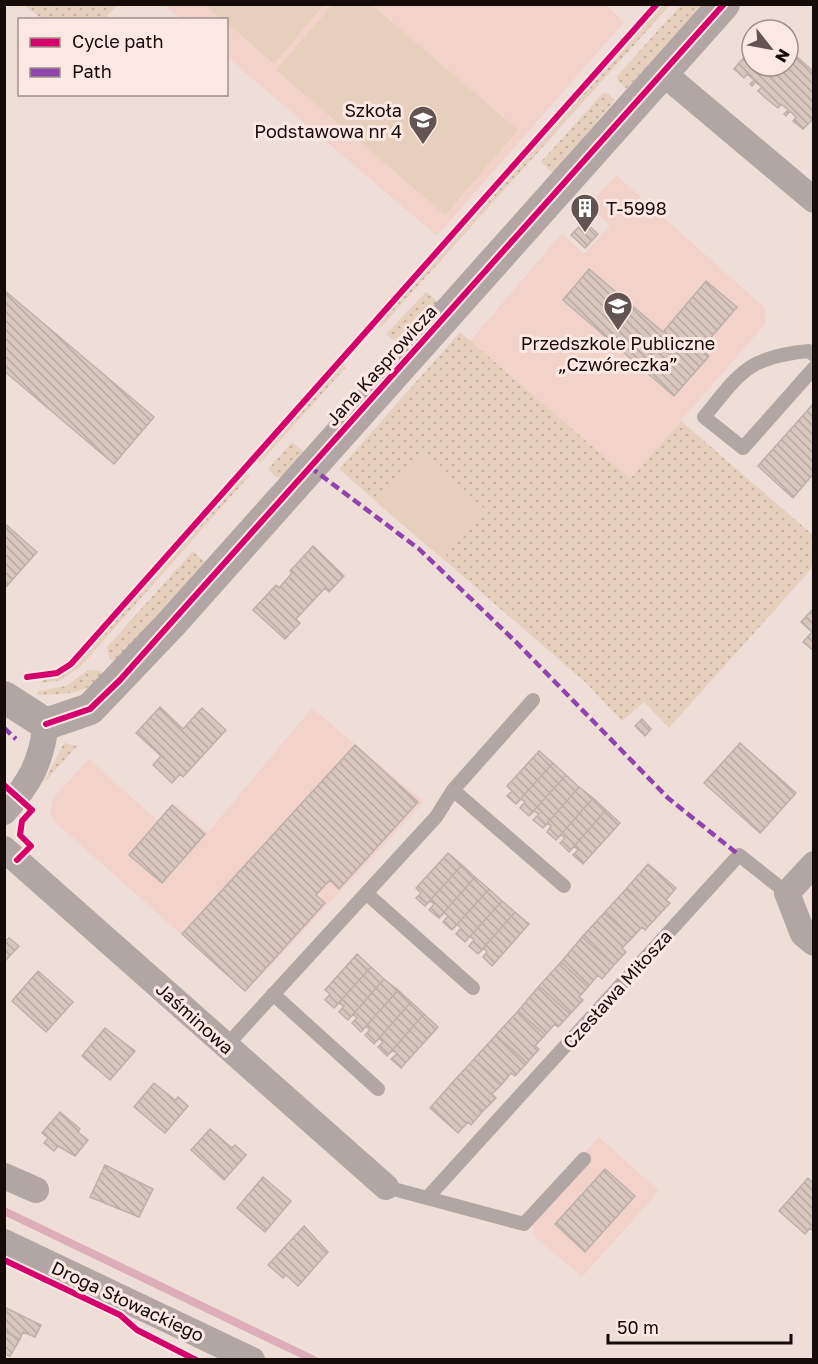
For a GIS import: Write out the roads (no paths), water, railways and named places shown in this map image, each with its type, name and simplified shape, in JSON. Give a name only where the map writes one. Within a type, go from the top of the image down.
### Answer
[{"type":"street","name":"Jana Kasprowicza","points":[[46,724],[90,709],[120,680],[724,4]]},
{"type":"street","points":[[663,73],[813,200]]},
{"type":"street","points":[[4,697],[46,724],[39,761],[32,779],[4,812]]},
{"type":"street","name":"Jaśminowa","points":[[4,849],[386,1187]]},
{"type":"street","points":[[813,864],[787,893],[803,934],[813,943]]},
{"type":"street","points":[[4,1176],[36,1190]]},
{"type":"street","name":"Droga Słowackiego","points":[[4,1242],[252,1359]]},
{"type":"lane","points":[[813,356],[809,351],[789,353],[758,361],[736,378],[704,417],[743,448],[813,368]]},
{"type":"lane","points":[[226,1046],[436,817],[453,790],[533,700]]},
{"type":"lane","points":[[453,790],[564,886]]},
{"type":"lane","name":"Czesława Miłosza","points":[[427,1198],[739,855],[787,893]]},
{"type":"lane","points":[[366,893],[473,988]]},
{"type":"lane","points":[[273,994],[378,1089]]},
{"type":"lane","points":[[386,1187],[524,1224],[584,1159]]},
{"type":"waterway","points":[[4,1211],[314,1360]]},
{"type":"place","name":"Szkoła Podstawowa nr 4","points":[[423,146]]},
{"type":"place","name":"T-5998","points":[[585,234]]},
{"type":"place","name":"Przedszkole Publiczne „Czwóreczka”","points":[[618,332]]}]
